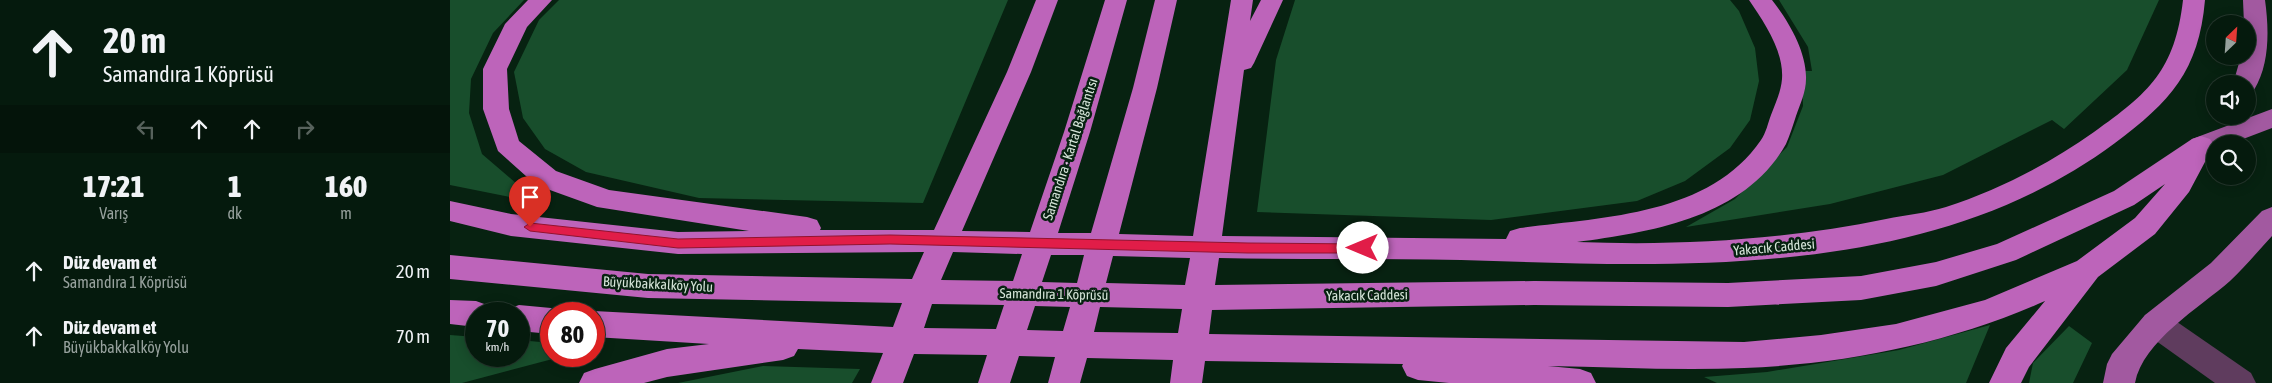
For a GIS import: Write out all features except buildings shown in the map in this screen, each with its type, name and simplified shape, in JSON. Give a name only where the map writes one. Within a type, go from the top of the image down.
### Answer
[{"type":"highway","points":[[541,0],[517,24],[495,69],[496,109],[507,145],[546,178],[607,200],[890,240]]},
{"type":"highway","points":[[1019,72],[1033,0]]},
{"type":"highway","points":[[887,383],[929,273],[1019,72],[1047,0]]},
{"type":"highway","name":"Samandıra - Kartal Bağlantısı","points":[[994,383],[1077,132],[1116,0]]},
{"type":"highway","points":[[1064,383],[1142,97],[1166,0]]},
{"type":"highway","points":[[1186,383],[1242,0]]},
{"type":"highway","points":[[1225,109],[1248,47],[1272,0]]},
{"type":"highway","points":[[1458,249],[1644,222],[1691,208],[1722,193],[1751,173],[1774,144],[1787,111],[1794,78],[1785,43],[1770,11],[1760,0]]},
{"type":"highway","name":"Yakacık Caddesi","points":[[890,240],[1248,248],[1458,249],[1598,254],[1712,252],[1829,242],[1948,217],[2006,196],[2086,151],[2134,116],[2165,85],[2183,54],[2191,29],[2194,0]]},
{"type":"highway","points":[[605,325],[844,339],[1235,348],[1744,355],[1782,352],[1896,338],[1991,311],[2087,269],[2145,226],[2179,185],[2201,145]]},
{"type":"highway","name":"Yakacık Caddesi","points":[[1242,298],[1534,293],[1728,295],[1861,288],[1936,274],[2006,252],[2124,198],[2201,145]]},
{"type":"highway","points":[[450,211],[511,225],[678,243],[890,240]]},
{"type":"highway","name":"Büyükbakkalköy Yolu","points":[[450,267],[648,286],[866,290]]},
{"type":"highway","points":[[2005,383],[2017,358],[2087,269]]},
{"type":"highway","name":"Samandıra 1 Köprüsü","points":[[866,290],[1242,298]]},
{"type":"highway","points":[[450,312],[465,313]]},
{"type":"highway","points":[[595,383],[667,363],[844,339]]},
{"type":"highway","points":[[1235,348],[1580,383]]},
{"type":"main road","points":[[2249,75],[2256,34],[2254,0]]},
{"type":"main road","points":[[2201,145],[2272,118]]},
{"type":"main road","name":"Yakacık Caddesi","points":[[2201,145],[2220,125]]},
{"type":"main road","points":[[2120,383],[2123,364],[2156,324],[2221,272],[2267,231]]},
{"type":"lane","points":[[2156,324],[2240,383]]},
{"type":"green space","points":[[450,0],[524,0],[493,33],[471,79],[469,113],[482,154],[525,191],[515,198],[450,185]]},
{"type":"green space","points":[[559,0],[1008,0],[923,203],[699,198],[586,172],[545,149],[523,118],[514,72],[539,20]]},
{"type":"green space","points":[[1295,0],[1730,0],[1739,11],[1755,48],[1759,81],[1750,120],[1730,148],[1685,181],[1637,201],[1491,220],[1257,212],[1276,60]]},
{"type":"green space","points":[[1779,0],[2159,0],[2127,70],[2064,129],[2052,120],[1943,175],[1830,204],[1686,227],[1735,199],[1787,147],[1803,106],[1802,71],[1812,71],[1808,47]]},
{"type":"green space","points":[[1990,325],[1966,383],[1717,383],[1704,377],[1767,372],[1899,350]]},
{"type":"green space","points":[[2069,326],[2092,343],[2073,383],[2029,383],[2033,363]]},
{"type":"green space","points":[[450,335],[465,336],[465,367],[522,367],[462,383],[450,383]]},
{"type":"green space","points":[[530,341],[540,342],[540,362],[530,365]]},
{"type":"green space","points":[[763,366],[860,369],[852,383],[678,383]]},
{"type":"route","points":[[530,227],[678,243],[890,240],[1248,248],[1363,248]]}]
